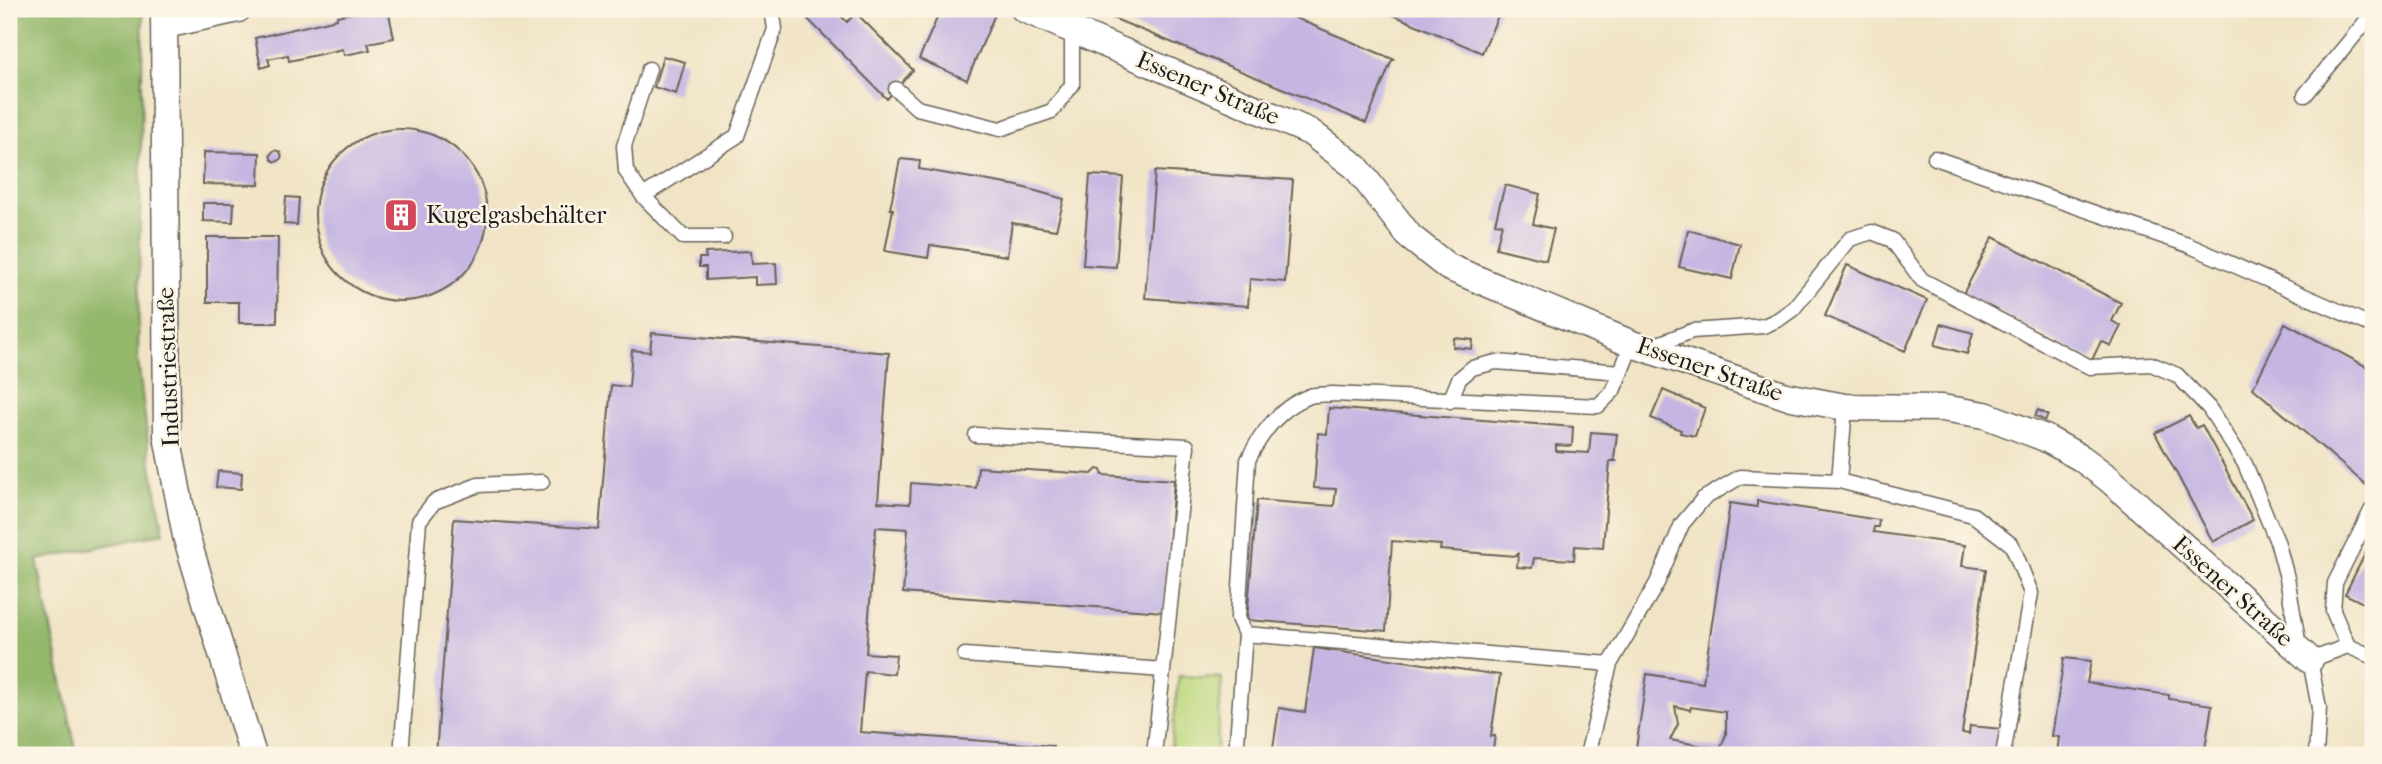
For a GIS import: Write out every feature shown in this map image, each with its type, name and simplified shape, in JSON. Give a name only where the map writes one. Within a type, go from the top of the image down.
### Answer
[{"type":"street","points":[[165,17],[238,9]]},
{"type":"street","name":"Essener Straße","points":[[1024,9],[1310,132],[1356,167],[1410,237],[1448,267],[1640,346],[1786,396],[1845,407],[1953,410],[1985,415],[2045,438],[2081,458],[2109,479],[2305,655]]},
{"type":"street","name":"Industriestraße","points":[[165,17],[167,436],[186,536],[253,755]]},
{"type":"lane","points":[[643,196],[737,136],[775,29],[772,9]]},
{"type":"lane","points":[[2305,96],[2373,13]]},
{"type":"lane","points":[[896,89],[917,108],[1000,129],[1013,125],[1052,111],[1072,85],[1072,29]]},
{"type":"lane","points":[[649,69],[624,146],[626,171],[643,196],[684,237],[724,237]]},
{"type":"lane","points":[[1935,158],[2188,245],[2373,326]]},
{"type":"lane","points":[[1236,755],[1245,634],[1238,618],[1248,460],[1259,436],[1281,413],[1311,396],[1333,394],[1598,406],[1612,391],[1621,372],[1640,346],[1692,331],[1764,326],[1779,320],[1793,309],[1850,239],[1872,232],[1892,240],[1922,280],[2090,367],[2151,364],[2177,375],[2209,408],[2245,464],[2278,544],[2305,655],[2348,646],[2373,657]]},
{"type":"lane","points":[[1450,401],[1459,379],[1472,368],[1496,362],[1621,372]]},
{"type":"lane","points":[[1839,481],[1845,407]]},
{"type":"lane","points":[[976,435],[1186,446],[1154,755]]},
{"type":"lane","points":[[1587,755],[1610,664],[1657,583],[1682,524],[1703,499],[1740,477],[1839,481],[1973,515],[2012,545],[2031,593],[2003,755]]},
{"type":"lane","points":[[401,755],[419,521],[434,502],[478,485],[542,482]]},
{"type":"lane","points":[[2348,646],[2333,611],[2335,583],[2373,506]]},
{"type":"lane","points":[[1245,634],[1610,664]]},
{"type":"lane","name":"Essener Straße","points":[[2305,655],[2319,708],[2316,755]]},
{"type":"lane","points":[[965,656],[1163,670]]},
{"type":"green space","points":[[9,9],[143,9],[138,361],[150,459],[164,533],[37,560],[77,755],[9,755],[9,682],[15,664],[9,624]]},
{"type":"green space","points":[[1179,676],[1222,678],[1216,755],[1170,755]]},
{"type":"building","points":[[370,9],[388,9],[394,38],[368,43],[370,50],[344,55],[343,49],[289,61],[288,55],[268,59],[270,65],[261,68],[255,38]]},
{"type":"building","points":[[798,9],[834,9],[847,22],[856,13],[913,70],[887,99]]},
{"type":"building","points":[[941,9],[989,9],[996,12],[967,80],[919,59]]},
{"type":"building","points":[[1091,9],[1274,9],[1395,60],[1392,60],[1366,123]]},
{"type":"building","points":[[1379,9],[1501,9],[1482,53]]},
{"type":"building","points":[[663,56],[685,62],[676,94],[654,87]]},
{"type":"building","name":"Kugelgasbehälter","points":[[401,129],[434,136],[462,154],[480,182],[487,215],[480,248],[462,276],[434,294],[401,301],[368,294],[340,276],[322,248],[315,215],[322,182],[340,154],[368,136]]},
{"type":"building","points":[[276,151],[280,152],[280,160],[276,161],[272,160],[271,156],[272,152]]},
{"type":"building","points":[[204,152],[260,153],[259,185],[203,184]]},
{"type":"building","points":[[900,159],[920,161],[919,169],[1018,186],[1064,199],[1056,230],[1012,223],[1007,256],[930,245],[928,258],[885,251]]},
{"type":"building","points":[[1155,171],[1293,180],[1285,282],[1250,279],[1248,306],[1145,298]]},
{"type":"building","points":[[1090,175],[1123,177],[1116,267],[1083,265]]},
{"type":"building","points":[[1505,185],[1540,194],[1533,224],[1554,229],[1546,260],[1496,248],[1502,224],[1495,223]]},
{"type":"building","points":[[286,197],[299,198],[297,225],[284,224]]},
{"type":"building","points":[[203,203],[234,203],[233,222],[203,221]]},
{"type":"building","points":[[1688,230],[1740,244],[1732,279],[1679,267]]},
{"type":"building","points":[[207,237],[278,237],[277,323],[239,323],[239,302],[207,302]]},
{"type":"building","points":[[1993,237],[2121,303],[2112,321],[2121,326],[2111,346],[2101,341],[2092,360],[1963,294]]},
{"type":"building","points":[[751,251],[752,264],[776,263],[777,284],[755,285],[755,277],[706,280],[706,267],[699,267],[699,258],[706,258],[705,253]]},
{"type":"building","points":[[1847,265],[1927,300],[1905,351],[1825,316]]},
{"type":"building","points":[[2285,323],[2373,370],[2373,471],[2366,485],[2253,388]]},
{"type":"building","points":[[1941,324],[1973,333],[1967,354],[1935,345]]},
{"type":"building","points":[[652,333],[889,353],[878,502],[910,504],[911,483],[976,488],[978,467],[1092,474],[1097,469],[1101,470],[1103,475],[1174,480],[1164,612],[903,593],[908,529],[876,527],[866,653],[896,655],[894,674],[865,671],[860,732],[1053,746],[1052,755],[436,755],[454,519],[599,529],[611,385],[629,387],[632,350],[650,352]]},
{"type":"building","points":[[1454,338],[1473,340],[1472,349],[1453,347]]},
{"type":"building","points":[[1663,390],[1705,408],[1695,436],[1680,433],[1681,430],[1651,418]]},
{"type":"building","points":[[1329,408],[1573,427],[1572,446],[1556,445],[1556,451],[1589,453],[1591,432],[1617,434],[1616,461],[1610,461],[1603,548],[1575,546],[1574,560],[1534,558],[1532,568],[1517,567],[1518,554],[1440,550],[1441,545],[1392,541],[1386,631],[1247,620],[1257,500],[1334,506],[1336,489],[1314,488],[1318,433],[1327,434]]},
{"type":"building","points":[[2038,410],[2048,415],[2045,421],[2035,416]]},
{"type":"building","points":[[2189,416],[2196,428],[2202,425],[2253,520],[2213,542],[2155,433]]},
{"type":"building","points":[[218,471],[242,473],[241,489],[216,487]]},
{"type":"building","points":[[1757,501],[1879,520],[1878,527],[1874,527],[1873,532],[1965,545],[1962,566],[1986,569],[1962,733],[1969,734],[1970,726],[2002,729],[1999,755],[1635,755],[1647,674],[1703,683],[1730,503],[1757,507]],"holes":[[[1675,706],[1690,710],[1691,707],[1726,712],[1726,734],[1720,749],[1670,740],[1678,724]]]},
{"type":"building","points":[[2373,538],[2373,608],[2345,594]]},
{"type":"building","points":[[1314,648],[1500,675],[1491,736],[1495,736],[1492,755],[1272,755],[1279,708],[1305,712]]},
{"type":"building","points":[[2064,658],[2091,661],[2087,683],[2169,695],[2169,699],[2212,705],[2204,755],[2047,755],[2048,751],[2057,753],[2059,737],[2052,736]]},
{"type":"place","name":"Kugelgasbehälter","points":[[401,215]]}]
